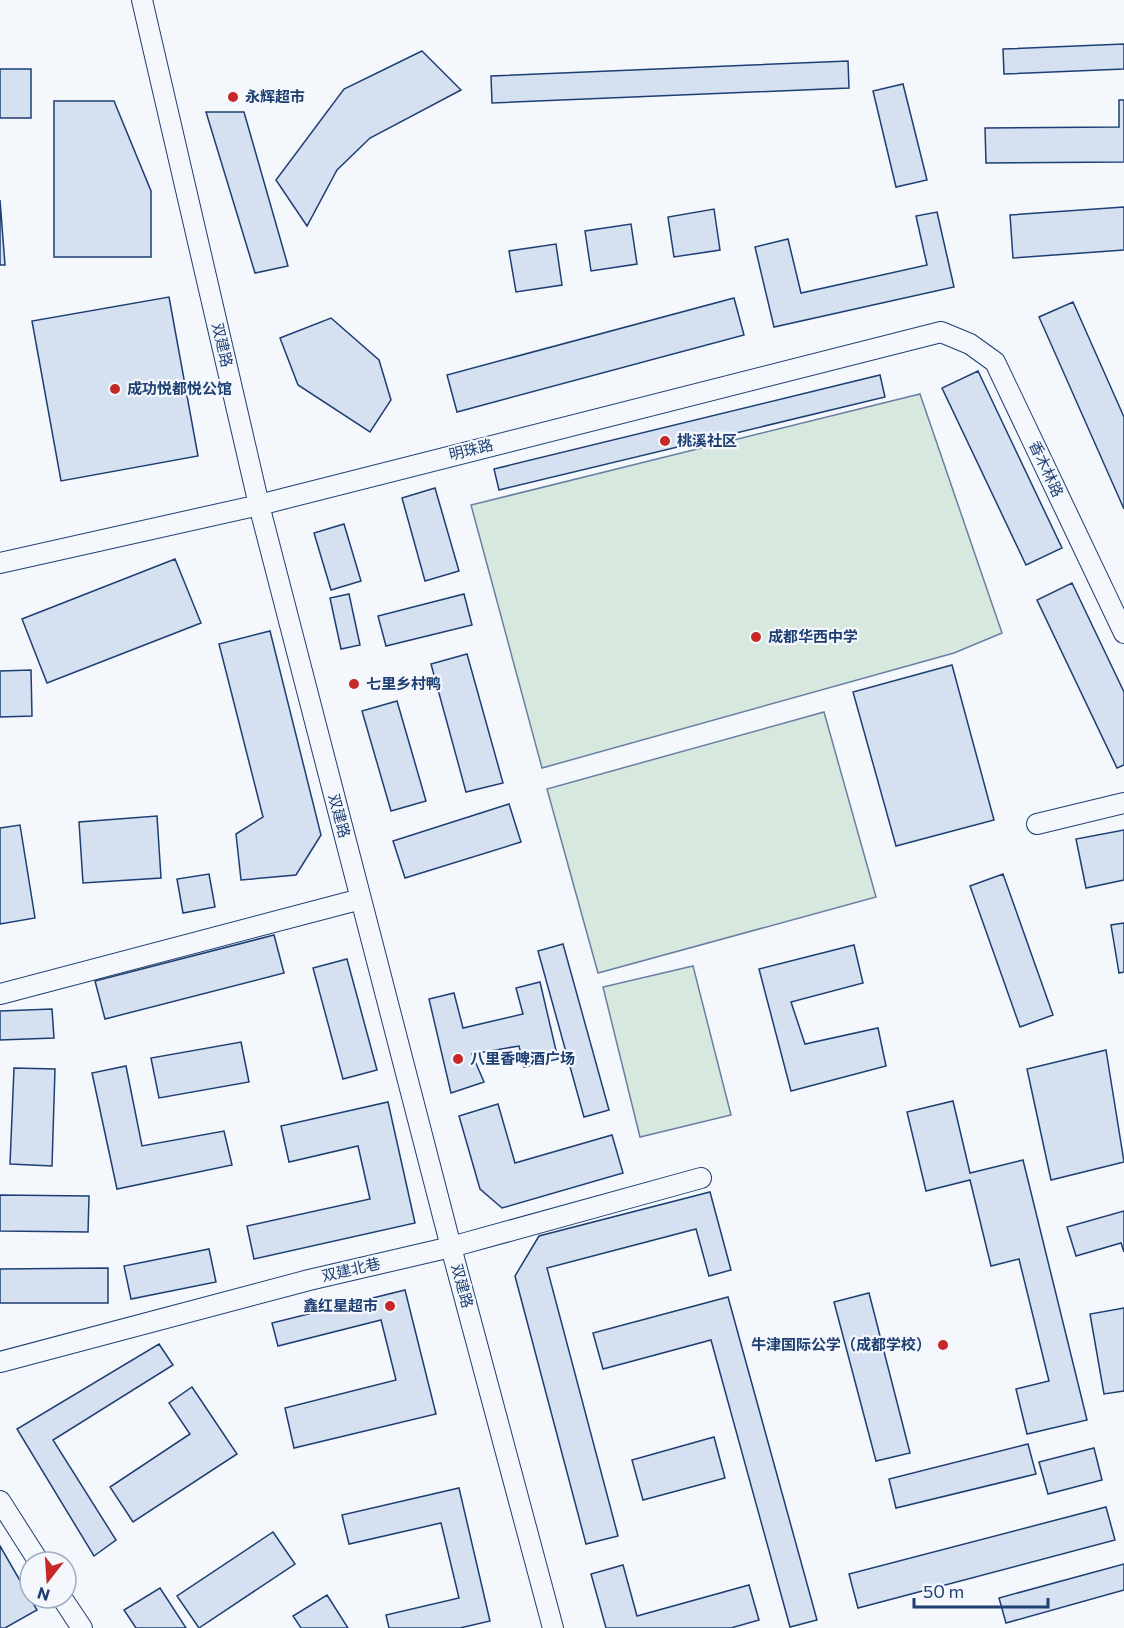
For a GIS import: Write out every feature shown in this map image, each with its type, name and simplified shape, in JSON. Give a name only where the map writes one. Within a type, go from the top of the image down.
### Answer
[{"type":"street","name":"双建路","points":[[142,0],[259,505],[451,1247],[554,1628]]},
{"type":"street","name":"明珠路","points":[[0,563],[259,505],[940,332]]},
{"type":"street","name":"香木林路","points":[[940,332],[970,344],[995,362],[1124,633]]},
{"type":"street","points":[[1037,824],[1124,803]]},
{"type":"street","points":[[0,994],[361,899]]},
{"type":"street","name":"双建北巷","points":[[0,1362],[309,1280],[451,1247],[701,1178]]},
{"type":"street","points":[[0,1501],[31,1550]]},
{"type":"street","points":[[70,1610],[82,1628]]},
{"type":"shaded area","points":[[920,394],[1002,633],[954,653],[542,768],[471,505]]},
{"type":"shaded area","points":[[824,712],[876,897],[598,973],[547,789]]},
{"type":"shaded area","points":[[693,966],[731,1115],[640,1137],[603,987]]},
{"type":"building","points":[[1124,44],[1124,69],[1004,74],[1003,49]]},
{"type":"building","points":[[422,51],[461,90],[370,138],[337,170],[307,226],[276,180],[344,89]]},
{"type":"building","points":[[848,61],[849,88],[492,103],[491,76]]},
{"type":"building","points":[[0,69],[31,69],[31,118],[0,118]]},
{"type":"building","points":[[903,84],[927,180],[896,187],[873,91]]},
{"type":"building","points":[[1119,100],[1124,100],[1124,162],[986,163],[985,128],[1119,127]]},
{"type":"building","points":[[54,101],[114,101],[151,191],[151,257],[54,257]]},
{"type":"building","points":[[206,112],[244,112],[288,266],[255,273]]},
{"type":"building","points":[[0,200],[5,265],[0,265]]},
{"type":"building","points":[[1124,207],[1124,250],[1013,258],[1010,215]]},
{"type":"building","points":[[714,209],[720,250],[674,257],[668,217]]},
{"type":"building","points":[[937,212],[954,287],[774,327],[755,247],[788,239],[801,293],[927,265],[916,216]]},
{"type":"building","points":[[631,224],[637,264],[591,271],[585,231]]},
{"type":"building","points":[[556,244],[562,285],[516,292],[509,251]]},
{"type":"building","name":"成功悦都悦公馆","points":[[169,297],[198,456],[61,481],[32,321]]},
{"type":"building","points":[[734,298],[744,335],[457,412],[447,375]]},
{"type":"building","points":[[1073,302],[1124,417],[1124,509],[1039,317]]},
{"type":"building","points":[[331,318],[379,360],[391,400],[370,432],[298,385],[280,338]]},
{"type":"building","points":[[978,371],[1062,548],[1026,565],[942,388]]},
{"type":"building","points":[[880,375],[885,397],[499,490],[494,469]]},
{"type":"building","points":[[435,488],[459,571],[425,581],[402,498]]},
{"type":"building","points":[[344,524],[361,581],[331,590],[314,533]]},
{"type":"building","points":[[175,559],[201,623],[47,683],[22,619]]},
{"type":"building","points":[[1072,583],[1124,692],[1124,765],[1117,768],[1037,600]]},
{"type":"building","points":[[349,594],[360,645],[341,649],[330,598]]},
{"type":"building","points":[[464,594],[472,625],[386,646],[378,616]]},
{"type":"building","points":[[270,631],[321,835],[296,875],[241,880],[236,834],[263,817],[219,644]]},
{"type":"building","points":[[467,654],[503,783],[466,792],[431,664]]},
{"type":"building","points":[[952,665],[994,820],[896,846],[853,692]]},
{"type":"building","points":[[31,670],[32,716],[0,717],[0,671]]},
{"type":"building","points":[[397,701],[426,801],[391,811],[362,711]]},
{"type":"building","points":[[509,804],[521,842],[405,878],[393,841]]},
{"type":"building","points":[[157,816],[161,878],[83,883],[79,822]]},
{"type":"building","points":[[20,825],[35,918],[0,924],[0,828]]},
{"type":"building","points":[[1124,830],[1124,880],[1086,888],[1076,839]]},
{"type":"building","points":[[209,874],[215,907],[183,913],[177,879]]},
{"type":"building","points":[[1003,874],[1053,1015],[1020,1027],[970,886]]},
{"type":"building","points":[[1124,923],[1124,972],[1119,973],[1111,925]]},
{"type":"building","points":[[274,935],[284,973],[105,1019],[95,981]]},
{"type":"building","points":[[563,944],[609,1110],[584,1117],[538,951]]},
{"type":"building","points":[[854,945],[863,983],[791,1002],[805,1044],[878,1028],[886,1066],[791,1091],[759,969]]},
{"type":"building","points":[[347,959],[377,1070],[343,1079],[313,968]]},
{"type":"building","points":[[540,982],[558,1059],[524,1067],[519,1046],[472,1054],[484,1082],[451,1093],[429,999],[454,993],[463,1028],[523,1014],[516,988]]},
{"type":"building","points":[[52,1009],[54,1038],[0,1040],[0,1011]]},
{"type":"building","points":[[241,1042],[249,1082],[159,1098],[151,1058]]},
{"type":"building","points":[[1106,1050],[1124,1162],[1051,1180],[1027,1069]]},
{"type":"building","points":[[126,1066],[142,1146],[224,1131],[232,1165],[117,1189],[92,1073]]},
{"type":"building","points":[[14,1068],[55,1069],[52,1166],[10,1164]]},
{"type":"building","points":[[953,1101],[970,1173],[1023,1160],[1087,1420],[1027,1434],[1016,1389],[1049,1381],[1019,1259],[991,1266],[970,1180],[926,1191],[907,1112]]},
{"type":"building","points":[[388,1102],[415,1223],[254,1259],[247,1226],[370,1199],[358,1146],[289,1162],[281,1126]]},
{"type":"building","points":[[498,1104],[515,1163],[612,1135],[623,1173],[502,1208],[480,1189],[459,1116]]},
{"type":"building","points":[[710,1192],[731,1270],[709,1276],[696,1229],[547,1268],[618,1536],[586,1544],[515,1276],[539,1236]]},
{"type":"building","points":[[0,1195],[89,1196],[88,1232],[0,1231]]},
{"type":"building","points":[[1124,1211],[1124,1252],[1121,1243],[1076,1256],[1067,1227]]},
{"type":"building","points":[[209,1249],[216,1282],[131,1299],[124,1266]]},
{"type":"building","points":[[108,1268],[108,1303],[0,1303],[0,1269]]},
{"type":"building","points":[[405,1290],[436,1414],[294,1448],[285,1408],[396,1380],[381,1320],[278,1346],[272,1323]]},
{"type":"building","points":[[869,1293],[910,1453],[876,1461],[834,1302]]},
{"type":"building","points":[[728,1297],[817,1620],[790,1627],[711,1340],[603,1369],[593,1333]]},
{"type":"building","points":[[1124,1308],[1124,1391],[1104,1394],[1090,1314]]},
{"type":"building","points":[[159,1344],[173,1365],[53,1440],[116,1540],[94,1556],[17,1429]]},
{"type":"building","points":[[192,1387],[237,1454],[133,1522],[110,1487],[190,1434],[169,1403]]},
{"type":"building","points":[[714,1437],[725,1478],[643,1500],[632,1460]]},
{"type":"building","points":[[1028,1444],[1036,1474],[896,1508],[889,1479]]},
{"type":"building","points":[[1094,1448],[1102,1480],[1048,1494],[1039,1462]]},
{"type":"building","points":[[459,1488],[490,1621],[460,1628],[389,1628],[386,1615],[459,1598],[441,1523],[349,1544],[342,1515]]},
{"type":"building","points":[[1106,1507],[1115,1540],[858,1608],[849,1574]]},
{"type":"building","points":[[273,1532],[295,1564],[199,1628],[177,1596]]},
{"type":"building","points":[[0,1546],[18,1577],[18,1610],[37,1610],[5,1628],[0,1628]]},
{"type":"building","points":[[1124,1564],[1124,1590],[1006,1623],[999,1598]]},
{"type":"building","points":[[623,1565],[637,1616],[749,1585],[759,1620],[731,1628],[606,1628],[591,1574]]},
{"type":"building","points":[[160,1588],[186,1628],[136,1628],[124,1610]]},
{"type":"building","points":[[327,1595],[348,1628],[301,1628],[293,1616]]},
{"type":"place","name":"永辉超市","points":[[233,97]]},
{"type":"place","name":"成功悦都悦公馆","points":[[115,389]]},
{"type":"place","name":"桃溪社区","points":[[665,441]]},
{"type":"place","name":"成都华西中学","points":[[756,637]]},
{"type":"place","name":"七里乡村鸭","points":[[354,684]]},
{"type":"place","name":"八里香啤酒广场","points":[[458,1059]]},
{"type":"place","name":"鑫红星超市","points":[[390,1306]]},
{"type":"place","name":"牛津国际公学（成都学校）","points":[[943,1345]]}]
